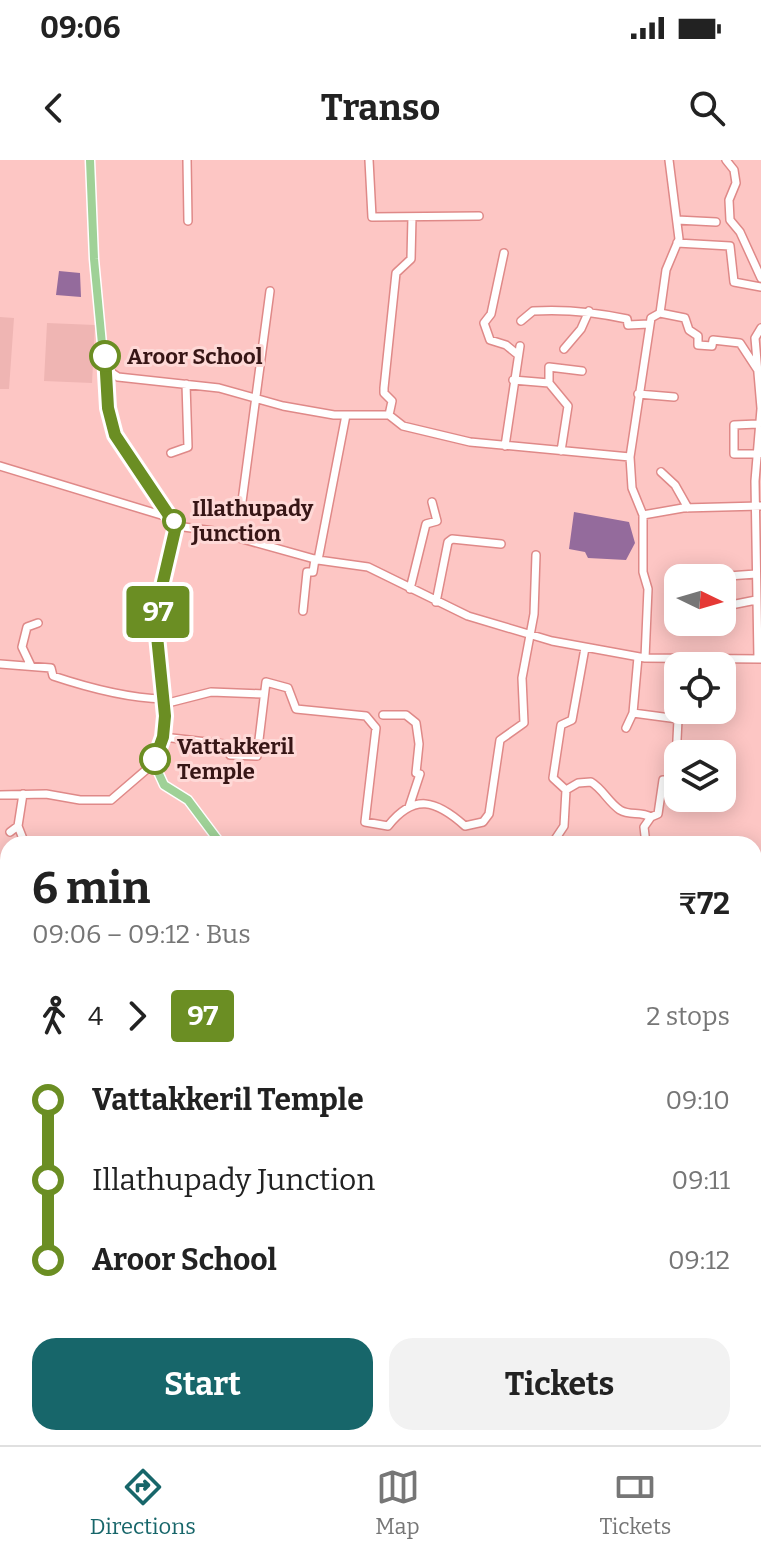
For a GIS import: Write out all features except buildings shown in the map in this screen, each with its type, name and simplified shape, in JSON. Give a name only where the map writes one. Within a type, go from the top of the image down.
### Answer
[{"type":"main road","points":[[90,160],[94,259],[108,408],[115,435],[174,522],[159,599],[157,636],[163,737],[154,763],[164,785],[188,800],[215,836]]},
{"type":"street","points":[[187,160],[188,221]]},
{"type":"street","points":[[369,160],[372,217],[479,216]]},
{"type":"street","points":[[660,313],[666,270],[677,243],[669,160]]},
{"type":"street","points":[[726,160],[734,170],[736,183],[729,200],[730,220],[740,232],[761,278]]},
{"type":"street","points":[[389,415],[392,401],[384,388],[391,308],[396,273],[411,259],[412,217]]},
{"type":"street","points":[[677,220],[716,222]]},
{"type":"street","points":[[677,243],[730,246],[734,282],[761,287]]},
{"type":"street","points":[[504,253],[491,314],[484,323],[490,340],[518,350],[505,446]]},
{"type":"street","points":[[241,509],[270,291]]},
{"type":"street","points":[[521,321],[533,311],[589,311],[627,319],[628,325],[649,324]]},
{"type":"street","points":[[564,349],[581,329],[589,311]]},
{"type":"street","points":[[626,728],[633,713],[642,657],[648,589],[643,572],[643,515],[632,488],[630,457],[651,318],[660,313],[685,318],[689,330],[698,336],[698,345],[712,346],[713,340],[740,343],[757,369]]},
{"type":"street","points":[[0,466],[174,522],[316,560],[368,567],[468,616],[585,648],[694,661],[760,659],[756,600],[759,506],[755,481],[761,408],[755,338],[761,328]]},
{"type":"street","points":[[561,451],[568,406],[549,383],[549,367],[582,371]]},
{"type":"street","points":[[106,369],[118,377],[219,388],[283,406],[346,415],[389,415],[403,426],[470,442],[630,457]]},
{"type":"street","points":[[513,380],[549,383]]},
{"type":"street","points":[[171,453],[188,447],[186,384]]},
{"type":"street","points":[[638,394],[674,397]]},
{"type":"street","points":[[303,611],[307,572],[313,572],[316,560],[346,415]]},
{"type":"street","points":[[758,424],[734,425],[734,454],[759,454]]},
{"type":"street","points":[[661,472],[675,485],[688,508]]},
{"type":"street","points":[[410,589],[426,524],[437,521],[432,502]]},
{"type":"street","points":[[643,515],[688,508],[759,506]]},
{"type":"street","points":[[436,602],[448,542],[452,539],[501,544]]},
{"type":"street","points":[[163,737],[224,744],[230,755],[257,756],[266,682],[288,688],[296,709],[366,716],[376,728],[365,822],[388,826],[401,809],[426,802],[451,813],[465,826],[483,822],[489,814],[500,740],[524,723],[522,678],[534,614],[536,555]]},
{"type":"street","points":[[736,575],[756,574]]},
{"type":"street","points":[[736,604],[756,600]]},
{"type":"street","points":[[31,666],[22,647],[27,627],[38,623]]},
{"type":"street","points":[[566,790],[553,778],[561,725],[572,720],[585,648]]},
{"type":"street","points":[[0,664],[51,668],[53,676],[131,698],[163,701],[211,692],[264,694]]},
{"type":"street","points":[[633,713],[664,717]]},
{"type":"street","points":[[383,715],[406,715],[416,723],[419,744],[416,773],[420,774],[409,807]]},
{"type":"street","points":[[0,795],[111,800],[154,763]]},
{"type":"street","points":[[645,836],[644,827],[651,817],[658,814],[664,780]]},
{"type":"street","points":[[566,790],[578,783],[591,782],[619,809],[630,814],[642,812],[651,817]]},
{"type":"street","points":[[557,836],[564,826],[566,790]]},
{"type":"street","points":[[22,836],[18,826],[23,794]]},
{"type":"street","points":[[10,832],[18,826]]},
{"type":"shaded area","points":[[59,271],[80,273],[81,297],[56,295]]},
{"type":"shaded area","points":[[0,317],[14,318],[9,389],[0,389]]},
{"type":"shaded area","points":[[47,323],[95,325],[92,383],[44,381]]},
{"type":"shaded area","points":[[574,512],[629,522],[635,543],[626,560],[588,558],[585,552],[569,549]]},
{"type":"bus line","name":"97","points":[[105,356],[108,408],[115,435],[176,526],[159,599],[157,636],[165,716],[163,737],[155,759]]},
{"type":"place","name":"Aroor School","points":[[105,356]]},
{"type":"place","name":"Illathupady Junction","points":[[174,521]]},
{"type":"place","name":"Vattakkeril Temple","points":[[155,759]]}]
